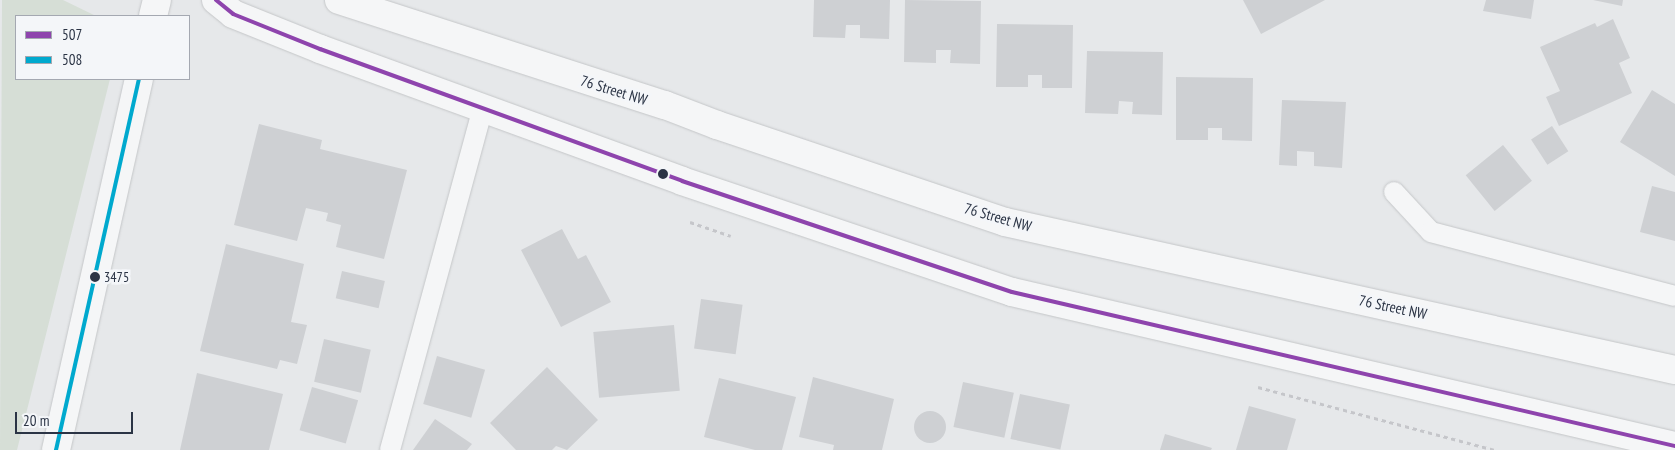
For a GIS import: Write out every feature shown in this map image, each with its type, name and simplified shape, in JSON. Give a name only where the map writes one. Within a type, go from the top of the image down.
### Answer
[{"type":"street","points":[[154,15],[157,0]]},
{"type":"street","points":[[216,0],[234,14],[303,42],[682,181],[1012,292],[1675,446]]},
{"type":"street","name":"76 Street NW","points":[[339,0],[665,105],[717,126],[1005,222],[1675,370]]},
{"type":"street","points":[[56,450],[140,80]]},
{"type":"lane","points":[[390,450],[483,108]]},
{"type":"lane","points":[[1394,192],[1431,232],[1675,296]]},
{"type":"shaded area","points":[[2,0],[63,0],[94,15],[15,15],[15,80],[110,80],[17,450],[0,450]]},
{"type":"building","points":[[814,0],[890,0],[889,39],[860,38],[860,25],[846,25],[845,38],[813,37]]},
{"type":"building","points":[[905,0],[981,1],[980,64],[950,63],[951,50],[936,50],[936,63],[904,62]]},
{"type":"building","points":[[1243,0],[1325,0],[1261,34]]},
{"type":"building","points":[[1486,0],[1534,0],[1531,19],[1483,11]]},
{"type":"building","points":[[1593,0],[1623,0],[1622,6]]},
{"type":"building","points":[[1613,19],[1630,58],[1619,63],[1632,93],[1559,126],[1546,97],[1560,91],[1540,47],[1595,23],[1597,27]]},
{"type":"building","points":[[997,24],[1073,25],[1072,88],[1042,88],[1042,75],[1028,75],[1028,87],[996,87]]},
{"type":"building","points":[[1087,51],[1163,52],[1162,115],[1132,114],[1133,102],[1119,101],[1118,114],[1085,113]]},
{"type":"building","points":[[1176,77],[1253,78],[1252,141],[1222,140],[1222,128],[1208,128],[1208,140],[1176,140]]},
{"type":"building","points":[[1652,90],[1675,104],[1675,176],[1620,142]]},
{"type":"building","points":[[1282,100],[1346,102],[1342,168],[1314,166],[1314,152],[1297,151],[1297,166],[1279,165]]},
{"type":"building","points":[[259,124],[322,140],[320,149],[407,170],[384,259],[336,247],[341,225],[326,221],[328,213],[306,208],[297,241],[234,225]]},
{"type":"building","points":[[1552,126],[1568,151],[1547,165],[1531,140]]},
{"type":"building","points":[[1503,145],[1532,181],[1495,211],[1466,175]]},
{"type":"building","points":[[1652,186],[1675,192],[1675,241],[1640,232]]},
{"type":"building","points":[[562,229],[578,259],[586,255],[611,302],[561,327],[521,250]]},
{"type":"building","points":[[226,244],[304,264],[291,322],[307,325],[297,364],[280,360],[277,369],[200,351]]},
{"type":"building","points":[[342,271],[385,281],[379,308],[336,298]]},
{"type":"building","points":[[701,299],[743,305],[736,354],[694,349]]},
{"type":"building","points":[[674,325],[680,391],[599,398],[593,332]]},
{"type":"building","points":[[324,339],[371,350],[361,393],[314,382]]},
{"type":"building","points":[[437,356],[485,370],[471,418],[423,404]]},
{"type":"building","points":[[547,367],[598,420],[567,450],[556,446],[552,450],[516,450],[490,423]]},
{"type":"building","points":[[197,373],[283,394],[269,450],[180,450]]},
{"type":"building","points":[[813,377],[894,399],[882,450],[833,450],[834,445],[799,437]]},
{"type":"building","points":[[719,378],[796,397],[782,450],[755,450],[704,437]]},
{"type":"building","points":[[963,382],[1014,393],[1004,438],[953,427]]},
{"type":"building","points":[[312,387],[358,400],[346,443],[300,430]]},
{"type":"building","points":[[1020,394],[1070,405],[1060,450],[1010,439]]},
{"type":"building","points":[[1249,406],[1296,419],[1287,450],[1236,450]]},
{"type":"building","points":[[930,411],[936,412],[941,416],[945,421],[945,433],[941,438],[936,442],[930,443],[924,442],[919,438],[915,433],[914,427],[915,421],[919,416],[924,412]]},
{"type":"building","points":[[435,419],[472,444],[467,450],[413,450]]},
{"type":"building","points":[[1165,434],[1212,448],[1211,450],[1160,450]]},
{"type":"transit line","name":"507","points":[[216,0],[233,14],[320,49],[682,181],[1012,292],[1675,446]]},
{"type":"transit line","name":"508","points":[[56,450],[139,80]]},
{"type":"place","name":"3475","points":[[95,277]]}]
